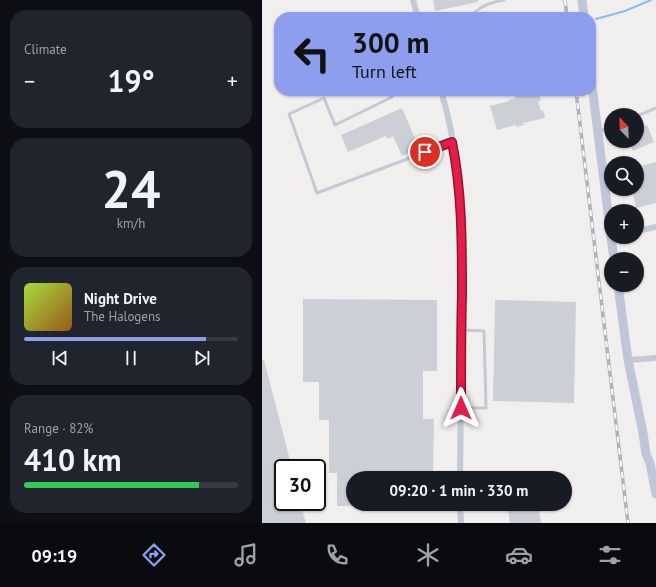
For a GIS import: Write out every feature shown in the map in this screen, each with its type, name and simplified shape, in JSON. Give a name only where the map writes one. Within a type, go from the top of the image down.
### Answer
[{"type":"main road","points":[[582,0],[583,12]]},
{"type":"main road","points":[[593,96],[607,204]]},
{"type":"main road","points":[[619,292],[628,360],[646,454],[650,463],[656,494]]},
{"type":"street","points":[[412,0],[416,12]]},
{"type":"street","points":[[442,96],[445,104],[456,164],[461,217],[462,330],[460,471]]},
{"type":"street","points":[[644,230],[656,227]]},
{"type":"street","points":[[628,360],[656,358]]},
{"type":"street","points":[[460,511],[461,523]]},
{"type":"lane","points":[[474,12],[492,2],[504,0]]},
{"type":"lane","points":[[393,96],[335,125],[324,98],[289,114],[317,193],[452,142]]},
{"type":"lane","points":[[644,113],[656,108]]},
{"type":"lane","points":[[597,132],[604,129]]},
{"type":"lane","points":[[461,408],[486,408],[484,331],[462,330]]},
{"type":"building","points":[[433,0],[478,0],[478,2],[435,11]]},
{"type":"building","points":[[515,96],[540,96],[541,101],[538,101],[545,118],[523,123],[524,125],[516,127],[516,125],[497,130],[490,106],[515,98]]},
{"type":"building","points":[[402,108],[419,148],[402,156],[393,136],[387,139],[386,136],[348,152],[341,135]]},
{"type":"building","points":[[647,125],[654,142],[644,146],[644,126]]},
{"type":"building","points":[[632,148],[640,148],[633,151]]},
{"type":"building","points":[[656,162],[656,203],[644,206],[644,204],[635,204],[633,196],[644,196],[644,165]]},
{"type":"building","points":[[303,299],[437,300],[437,371],[423,371],[423,419],[434,419],[433,471],[346,471],[346,506],[337,506],[337,473],[329,473],[329,420],[319,420],[319,382],[303,382]]},
{"type":"building","points":[[495,300],[576,302],[574,403],[493,401]]},
{"type":"building","points":[[262,360],[264,360],[290,459],[274,459],[274,511],[303,511],[306,523],[262,523]]},
{"type":"building","points":[[508,511],[539,511],[541,523],[510,523]]},
{"type":"waterway","points":[[596,19],[625,11],[651,0]]},
{"type":"railway","points":[[565,0],[566,12]]},
{"type":"railway","points":[[577,96],[628,523]]},
{"type":"route","points":[[425,152],[452,142],[456,164],[462,245],[461,408]]}]
